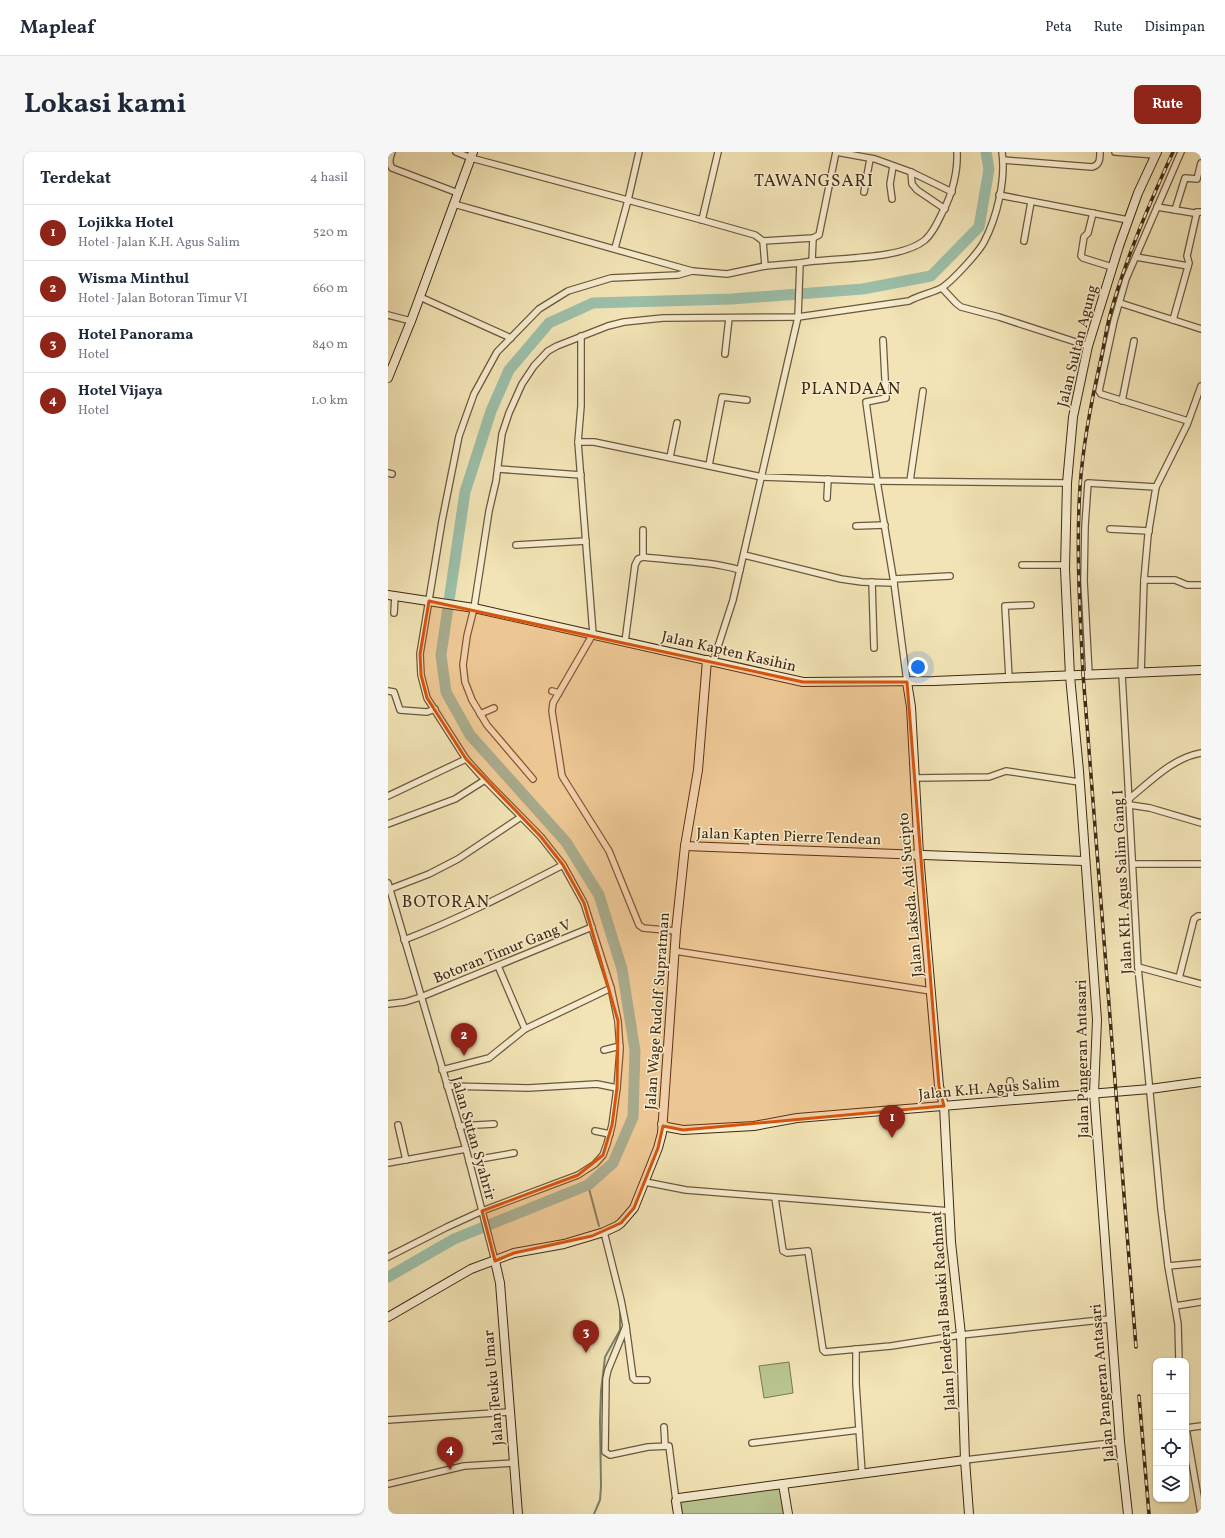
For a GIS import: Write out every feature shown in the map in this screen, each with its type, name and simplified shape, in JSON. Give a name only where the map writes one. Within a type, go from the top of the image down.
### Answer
[{"type":"street","points":[[392,152],[389,158],[389,165],[392,168],[458,193]]},
{"type":"street","points":[[456,152],[472,155],[755,235],[763,241],[813,238],[819,234],[838,152],[870,159],[911,172],[952,192]]},
{"type":"street","points":[[615,248],[639,152]]},
{"type":"street","points":[[702,220],[718,152]]},
{"type":"street","points":[[454,204],[615,248],[692,271],[727,274],[765,266],[882,255],[906,250],[918,245],[926,239],[934,229],[945,209],[952,192],[957,152]]},
{"type":"street","points":[[533,779],[497,739],[480,714],[472,700],[465,682],[464,665],[467,636],[498,469],[502,434],[509,413],[522,384],[534,366],[548,351],[581,336],[624,322],[663,318],[798,316],[909,301],[918,296],[942,288],[967,263],[984,243],[996,213],[1003,160],[1002,152]]},
{"type":"street","points":[[1003,160],[1092,167],[1099,163],[1100,152]]},
{"type":"street","points":[[1114,152],[1156,154]]},
{"type":"street","points":[[1181,152],[1126,279],[1112,328],[1100,391],[1101,394],[1186,426]]},
{"type":"street","name":"Jalan Sultan Agung","points":[[1070,676],[1065,565],[1067,483],[1073,417],[1088,346],[1112,267],[1138,193],[1156,154]]},
{"type":"street","points":[[388,378],[411,321],[472,155]]},
{"type":"street","points":[[864,192],[870,159]]},
{"type":"street","points":[[1175,210],[1185,178],[1197,179],[1201,163]]},
{"type":"street","points":[[892,199],[890,184],[893,166]]},
{"type":"street","points":[[911,172],[912,184],[917,190],[945,209]]},
{"type":"street","points":[[999,195],[1128,220]]},
{"type":"street","points":[[1024,242],[1032,202]]},
{"type":"street","points":[[1157,207],[1194,213],[1199,212],[1187,256],[1188,266],[1173,320]]},
{"type":"street","points":[[1093,213],[1088,233],[1084,237],[1081,256],[1083,258],[1112,267]]},
{"type":"street","points":[[812,261],[813,238]]},
{"type":"street","points":[[763,241],[765,266]]},
{"type":"street","points":[[1136,257],[1188,266]]},
{"type":"street","points":[[710,661],[733,600],[762,477],[798,316],[800,263]]},
{"type":"street","points":[[388,1257],[447,1227],[571,1178],[588,1169],[603,1155],[610,1134],[618,1088],[620,1046],[618,1021],[611,988],[584,903],[563,865],[541,837],[466,759],[427,698],[421,675],[420,654],[432,601],[442,521],[458,436],[474,394],[497,352],[539,309],[568,291],[612,278],[678,275],[692,271]]},
{"type":"street","points":[[942,288],[956,304],[961,307],[999,317],[1088,346]]},
{"type":"street","points":[[420,297],[511,338]]},
{"type":"street","points":[[1120,303],[1201,329]]},
{"type":"street","points":[[388,315],[411,321]]},
{"type":"street","points":[[725,354],[729,318]]},
{"type":"street","points":[[581,336],[581,406],[578,442],[593,634],[553,704],[552,711],[562,776],[609,851],[639,925],[643,928],[676,931]]},
{"type":"street","points":[[883,340],[886,398],[866,402],[894,581],[907,682]]},
{"type":"street","points":[[1122,401],[1134,341]]},
{"type":"street","points":[[1141,673],[1144,580],[1149,530],[1156,487],[1186,426],[1201,386]]},
{"type":"street","points":[[910,481],[923,391]]},
{"type":"street","points":[[709,465],[722,396],[748,400]]},
{"type":"street","points":[[670,457],[677,423]]},
{"type":"street","points":[[578,442],[594,442],[762,477],[1067,483]]},
{"type":"street","points":[[498,469],[581,475]]},
{"type":"street","points":[[827,498],[828,479]]},
{"type":"street","points":[[1089,674],[1084,581],[1085,526],[1088,483],[1156,487]]},
{"type":"street","points":[[856,526],[885,525]]},
{"type":"street","points":[[1110,529],[1149,530]]},
{"type":"street","points":[[643,530],[643,557]]},
{"type":"street","points":[[516,545],[586,541]]},
{"type":"street","points":[[744,555],[820,575],[862,582],[950,576]]},
{"type":"street","points":[[625,642],[635,565],[638,559],[643,557],[719,564],[740,570]]},
{"type":"street","points":[[1022,565],[1065,565]]},
{"type":"street","points":[[1144,580],[1170,580],[1187,585],[1201,585]]},
{"type":"street","points":[[872,582],[874,648]]},
{"type":"street","points":[[391,595],[394,613]]},
{"type":"street","name":"Jalan Kapten Kasihin","points":[[391,595],[472,608],[803,682],[907,682],[1201,670]]},
{"type":"street","points":[[1009,678],[1005,606],[1032,605]]},
{"type":"street","name":"Jalan Wage Rudolf Supratman","points":[[388,1317],[471,1269],[514,1253],[564,1244],[604,1232],[621,1223],[634,1208],[661,1140],[676,931],[685,846],[697,775],[710,661]]},
{"type":"street","name":"Jalan KH. Agus Salim Gang I","points":[[1122,674],[1130,798],[1138,967],[1168,1266],[1178,1324],[1179,1358]]},
{"type":"street","name":"Jalan Pangeran Antasari","points":[[1070,676],[1097,1020],[1094,1093],[1110,1319],[1120,1442],[1128,1514]]},
{"type":"street","name":"Jalan Laksda. Adi Sucipto","points":[[907,682],[911,707],[919,855],[938,1086],[944,1106]]},
{"type":"street","points":[[552,690],[559,693]]},
{"type":"street","points":[[388,691],[394,692],[400,710],[427,712],[435,710]]},
{"type":"street","points":[[480,714],[494,708]]},
{"type":"street","points":[[1130,798],[1174,763],[1184,757],[1201,753]]},
{"type":"street","points":[[388,796],[466,759]]},
{"type":"street","points":[[915,778],[989,777],[1006,771],[1079,782]]},
{"type":"street","points":[[388,824],[454,799],[485,780]]},
{"type":"street","points":[[1130,805],[1150,808],[1201,823]]},
{"type":"street","points":[[389,886],[429,874],[458,859],[521,817]]},
{"type":"street","name":"Jalan Kapten Pierre Tendean","points":[[685,846],[1084,861]]},
{"type":"street","points":[[1132,864],[1201,864]]},
{"type":"street","points":[[404,940],[478,908],[563,865]]},
{"type":"street","name":"Jalan Sutan Syahrir","points":[[389,886],[466,1150],[495,1261]]},
{"type":"street","points":[[1179,978],[1194,920],[1198,916],[1201,916]]},
{"type":"street","name":"Botoran Timur Gang V","points":[[388,1004],[405,1002],[421,997],[592,927]]},
{"type":"street","points":[[675,951],[931,990]]},
{"type":"street","points":[[498,966],[525,1029]]},
{"type":"street","points":[[1138,967],[1201,984]]},
{"type":"street","points":[[442,1070],[489,1058],[525,1029],[611,988]]},
{"type":"street","points":[[604,1050],[620,1046]]},
{"type":"street","points":[[1010,1081],[1011,1100]]},
{"type":"street","name":"Jalan K.H. Agus Salim","points":[[662,1124],[667,1127],[683,1130],[754,1126],[797,1118],[1150,1089],[1201,1082]]},
{"type":"street","points":[[447,1086],[528,1088],[597,1084],[618,1088]]},
{"type":"street","name":"Jalan Jenderal Basuki Rachmat","points":[[944,1106],[951,1242],[961,1335],[969,1514]]},
{"type":"street","points":[[459,1126],[494,1124]]},
{"type":"street","points":[[398,1125],[406,1160]]},
{"type":"street","points":[[595,1131],[610,1134]]},
{"type":"street","points":[[388,1163],[466,1150]]},
{"type":"street","points":[[469,1161],[514,1153]]},
{"type":"street","points":[[645,1182],[686,1190],[950,1211]]},
{"type":"street","points":[[775,1198],[783,1252],[808,1251],[823,1351],[826,1353],[891,1346],[961,1335],[1110,1319]]},
{"type":"street","points":[[604,1232],[621,1300],[633,1378],[636,1380],[647,1380]]},
{"type":"street","name":"Jalan Teuku Umar","points":[[495,1261],[500,1283],[518,1514]]},
{"type":"street","points":[[1168,1266],[1201,1263]]},
{"type":"street","points":[[1175,1306],[1201,1302]]},
{"type":"street","points":[[626,1326],[608,1370],[606,1379],[605,1452],[610,1455],[670,1446],[678,1514]]},
{"type":"street","points":[[856,1349],[862,1473]]},
{"type":"street","points":[[388,1420],[509,1412]]},
{"type":"street","points":[[1189,1428],[1201,1426]]},
{"type":"street","points":[[664,1427],[665,1446]]},
{"type":"street","points":[[752,1443],[859,1430]]},
{"type":"street","points":[[1186,1430],[1201,1514]]},
{"type":"street","points":[[676,1500],[680,1498],[862,1473],[1120,1442]]},
{"type":"street","points":[[388,1484],[464,1466],[514,1463]]},
{"type":"street","points":[[783,1484],[788,1514]]},
{"type":"highlighted area","points":[[429,601],[803,682],[907,682],[939,1086],[944,1106],[683,1130],[663,1126],[658,1148],[634,1208],[621,1223],[592,1236],[514,1253],[495,1261],[482,1211],[578,1175],[603,1155],[612,1125],[617,1088],[618,1021],[584,903],[563,865],[541,837],[466,759],[427,698],[421,675],[420,654]]},
{"type":"green space","points":[[789,1362],[793,1393],[764,1398],[759,1366]]},
{"type":"green space","points":[[781,1488],[785,1514],[679,1514],[680,1501]]},
{"type":"waterway","points":[[388,1277],[454,1239],[588,1185],[613,1163],[633,1117],[635,1051],[622,969],[599,895],[566,842],[470,735],[446,692],[441,655],[465,492],[491,411],[509,370],[549,323],[593,303],[732,299],[863,289],[931,276],[979,227],[989,169],[986,152]]},
{"type":"waterway","points":[[588,1185],[599,1226]]},
{"type":"waterway","points":[[602,1236],[605,1247]]},
{"type":"waterway","points":[[594,1514],[600,1500],[601,1486],[600,1421],[601,1391],[605,1357],[620,1330],[620,1305]]},
{"type":"railway","points":[[1136,1347],[1083,674],[1078,534],[1081,471],[1085,439],[1110,315],[1138,232],[1173,152]]},
{"type":"railway","points":[[1139,1396],[1149,1514]]},
{"type":"place","name":"Wisma Minthul","points":[[464,1056]]},
{"type":"place","name":"Lojikka Hotel","points":[[892,1138]]},
{"type":"place","name":"Hotel Panorama","points":[[586,1353]]},
{"type":"place","name":"Hotel Vijaya","points":[[450,1470]]},
{"type":"district","name":"TAWANGSARI","points":[[814,180]]},
{"type":"district","name":"PLANDAAN","points":[[851,388]]},
{"type":"district","name":"BOTORAN","points":[[446,901]]}]
